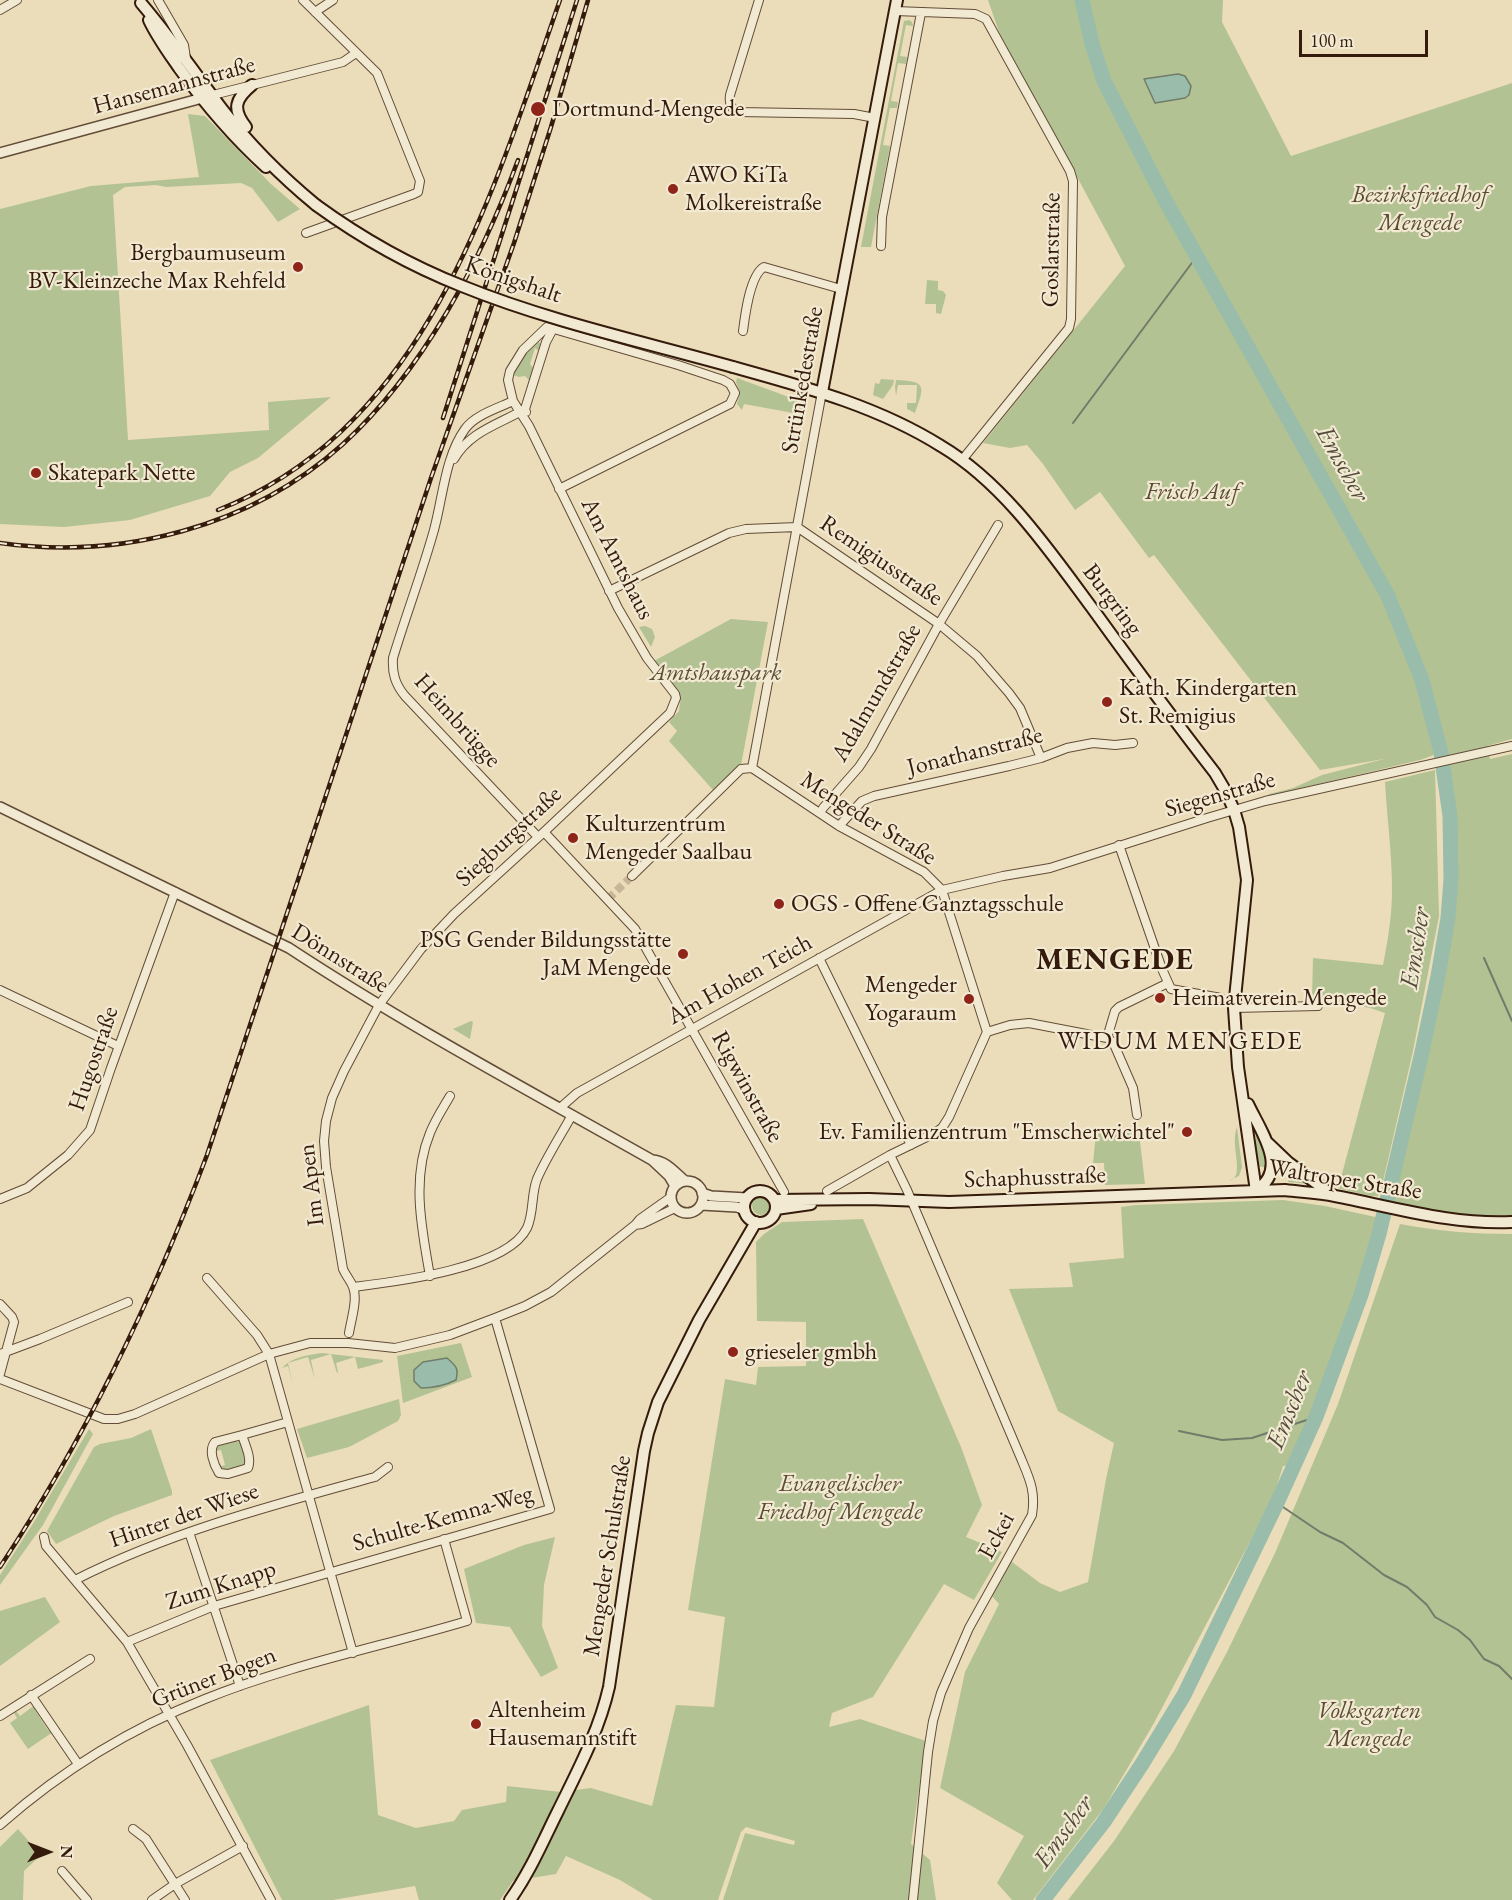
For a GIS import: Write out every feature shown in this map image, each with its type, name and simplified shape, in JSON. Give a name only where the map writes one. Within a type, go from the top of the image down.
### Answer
[{"type":"main road","name":"Königshalt","points":[[140,1],[245,135],[290,184]]},
{"type":"main road","name":"Königshalt","points":[[140,1],[152,26],[201,98],[247,149],[276,176],[357,232],[462,286],[567,320],[738,369]]},
{"type":"main road","name":"Strünkedestraße","points":[[822,392],[896,5]]},
{"type":"main road","points":[[252,85],[242,94],[237,112],[290,184]]},
{"type":"main road","name":"Burgring","points":[[738,369],[822,392],[866,408],[922,435],[962,460],[1008,501],[1073,582],[1215,773],[1234,810],[1239,827],[1247,880],[1234,1008]]},
{"type":"main road","name":"Waltroper Straße","points":[[1234,1008],[1235,1037],[1256,1191],[1285,1190],[1333,1196],[1409,1212],[1482,1222],[1512,1222]]},
{"type":"main road","points":[[1244,1096],[1272,1157],[1272,1170],[1266,1183],[1256,1191]]},
{"type":"main road","points":[[1266,1141],[1289,1163],[1333,1196]]},
{"type":"main road","points":[[760,1191],[769,1193],[776,1204],[775,1214],[769,1220],[756,1222],[748,1217],[745,1210],[747,1198],[760,1191]]},
{"type":"main road","name":"Schaphusstraße","points":[[776,1204],[804,1198],[816,1201],[869,1199],[949,1202],[1256,1191]]},
{"type":"main road","name":"Mengeder Schulstraße","points":[[510,1900],[535,1860],[590,1744],[604,1708],[652,1418],[699,1320],[756,1222]]},
{"type":"street","points":[[0,10],[17,0]]},
{"type":"street","points":[[158,0],[184,45],[187,60]]},
{"type":"street","points":[[303,0],[377,73],[420,181],[418,192],[414,194],[306,233]]},
{"type":"street","points":[[315,12],[333,0]]},
{"type":"street","points":[[759,0],[730,95],[733,110],[739,112],[854,114],[875,118]]},
{"type":"street","name":"Goslarstraße","points":[[896,5],[921,13],[975,14],[986,19],[1070,171],[1073,181],[1069,328],[962,460]]},
{"type":"street","points":[[880,246],[884,206],[921,13]]},
{"type":"street","name":"Hansemannstraße","points":[[0,153],[343,62],[356,52]]},
{"type":"street","points":[[743,331],[756,273],[764,267],[841,289]]},
{"type":"street","name":"Am Amtshaus","points":[[553,329],[547,327],[523,350],[510,371],[508,380],[513,401],[522,411],[530,426],[609,591],[647,658],[673,689],[676,698],[674,704]]},
{"type":"street","points":[[522,411],[546,342],[553,329],[723,380],[730,384],[735,393],[727,405],[559,489]]},
{"type":"street","points":[[537,337],[546,342]]},
{"type":"street","name":"Strünkedestraße","points":[[752,768],[822,392]]},
{"type":"street","name":"Heimbrügge","points":[[513,401],[480,417],[466,427],[456,446],[446,475],[434,530],[393,658],[394,678],[405,696],[541,834]]},
{"type":"street","name":"Heimbrügge","points":[[446,475],[456,455],[467,441],[522,411]]},
{"type":"street","name":"Adalmundstraße","points":[[820,813],[859,767],[871,749],[939,624],[998,525]]},
{"type":"street","name":"Remigiusstraße","points":[[609,591],[729,533],[746,529],[797,527],[939,624],[977,656],[1020,708],[1041,758]]},
{"type":"street","name":"Siegburgstraße","points":[[378,1005],[421,949],[444,924],[670,713],[674,704]]},
{"type":"street","name":"Jonathanstraße","points":[[839,826],[862,801],[874,796],[1041,758],[1067,748],[1093,743],[1115,745],[1133,743]]},
{"type":"street","name":"Siegenstraße","points":[[942,890],[1043,869],[1264,801],[1512,746]]},
{"type":"street","points":[[632,876],[741,770],[752,768]]},
{"type":"street","name":"Mengeder Straße","points":[[752,768],[839,826],[924,872],[942,890],[987,1032]]},
{"type":"street","name":"Dönnstraße","points":[[0,807],[289,948],[321,971],[378,1005],[652,1160],[669,1176],[675,1186]]},
{"type":"street","name":"Rigwinstraße","points":[[541,834],[635,929],[784,1192]]},
{"type":"street","points":[[1119,845],[1169,986]]},
{"type":"street","name":"Am Hohen Teich","points":[[560,1108],[577,1093],[942,890]]},
{"type":"street","name":"Hugostraße","points":[[0,1199],[27,1188],[68,1155],[90,1130],[118,1046],[175,892]]},
{"type":"street","points":[[819,958],[911,1144]]},
{"type":"street","points":[[1107,1038],[1115,1011],[1119,1007],[1169,986],[1221,998]]},
{"type":"street","points":[[0,990],[118,1046]]},
{"type":"street","name":"Im Apen","points":[[349,1333],[354,1298],[353,1287],[343,1269],[326,1167],[324,1141],[332,1098],[378,1005]]},
{"type":"street","points":[[1234,1008],[1318,1006]]},
{"type":"street","points":[[827,1191],[942,1128],[987,1032],[1010,1025],[1029,1023],[1107,1038],[1113,1042],[1133,1088],[1137,1115]]},
{"type":"street","points":[[430,1276],[421,1214],[419,1189],[421,1167],[430,1132],[450,1096]]},
{"type":"street","points":[[353,1287],[430,1276],[460,1268],[512,1245],[521,1237],[526,1228],[536,1180],[573,1115]]},
{"type":"street","points":[[890,1155],[912,1201]]},
{"type":"street","name":"Dönnstraße","points":[[652,1160],[659,1160],[666,1164],[685,1182]]},
{"type":"street","points":[[0,1304],[14,1322],[3,1352],[0,1377],[104,1419],[118,1419],[135,1414],[269,1354],[310,1342],[395,1347],[450,1335],[525,1306],[551,1292],[635,1225],[640,1218],[671,1197],[675,1186],[685,1182],[698,1185],[702,1193],[701,1204],[695,1211],[687,1214],[675,1208],[671,1197]]},
{"type":"street","points":[[702,1193],[711,1196],[747,1198]]},
{"type":"street","name":"Eckei","points":[[912,1201],[1020,1456],[1034,1495],[1032,1515],[969,1628],[933,1721],[913,1900]]},
{"type":"street","points":[[701,1204],[737,1207],[745,1210]]},
{"type":"street","points":[[635,1225],[642,1224],[675,1208]]},
{"type":"street","points":[[207,1278],[257,1335],[269,1354],[353,1653]]},
{"type":"street","points":[[3,1352],[128,1302]]},
{"type":"street","name":"Schulte-Kemna-Weg","points":[[330,1572],[550,1509],[495,1318]]},
{"type":"street","points":[[242,1435],[250,1464],[248,1468],[228,1474],[219,1473],[211,1449],[215,1442],[288,1422]]},
{"type":"street","name":"Hinter der Wiese","points":[[75,1580],[144,1548],[189,1532],[375,1477],[388,1467]]},
{"type":"street","points":[[189,1532],[240,1686]]},
{"type":"street","points":[[44,1537],[46,1546],[127,1642],[243,1846],[271,1900]]},
{"type":"street","name":"Grüner Bogen","points":[[0,1825],[30,1799],[78,1764],[169,1714],[240,1686],[467,1621],[444,1539]]},
{"type":"street","name":"Zum Knapp","points":[[127,1642],[214,1606],[330,1572]]},
{"type":"street","points":[[0,1716],[90,1659]]},
{"type":"street","points":[[31,1695],[78,1764]]},
{"type":"street","points":[[134,1829],[146,1839],[185,1900]]},
{"type":"street","points":[[152,1900],[175,1884],[243,1846]]},
{"type":"street","points":[[62,1871],[87,1900]]},
{"type":"green space","points":[[988,0],[1223,0],[1222,22],[1291,156],[1512,83],[1512,739],[1487,746],[1490,759],[1512,754],[1512,1222],[1385,1207],[1437,982],[1446,931],[1451,880],[1450,819],[1441,758],[1426,698],[1406,640],[1434,755],[1268,796],[1322,775],[1384,759],[1320,770],[1154,555],[1149,558],[1100,492],[1075,510],[1027,445],[1010,448],[983,443],[1125,266],[999,32]]},
{"type":"green space","points":[[909,20],[913,26],[906,25],[900,56],[907,57],[906,64],[898,63],[891,101],[898,102],[897,108],[890,108],[883,145],[890,146],[871,247],[861,247],[904,21]]},
{"type":"green space","points":[[188,114],[205,116],[271,184],[300,209],[278,222],[252,188],[241,183],[125,187],[113,195],[128,440],[269,430],[268,402],[331,397],[258,458],[230,472],[210,496],[130,520],[64,527],[0,524],[0,209],[91,186],[199,177]]},
{"type":"green space","points":[[927,280],[938,281],[938,290],[943,291],[946,295],[941,314],[936,313],[936,304],[925,304]]},
{"type":"green space","points":[[536,342],[541,345],[539,351],[535,348],[530,364],[534,369],[530,381],[525,376],[513,375],[522,357]]},
{"type":"green space","points":[[737,378],[797,400],[805,405],[804,415],[744,404],[742,410],[737,404],[740,392],[736,382]]},
{"type":"green space","points":[[881,379],[894,380],[883,399],[873,395],[875,383],[879,384]]},
{"type":"green space","points":[[896,380],[914,382],[921,387],[915,413],[907,409],[907,403],[916,403],[917,385],[898,385],[896,396]]},
{"type":"green space","name":"Amtshauspark","points":[[731,619],[768,622],[741,765],[713,790],[669,741],[677,731],[669,722],[679,711],[681,696],[654,661]]},
{"type":"green space","points":[[645,626],[652,629],[655,637],[651,647],[639,627]]},
{"type":"green space","points":[[1435,770],[1439,916],[1413,1051],[1382,1186],[1378,1196],[1371,1196],[1340,1189],[1339,1185],[1385,1013],[1312,997],[1313,958],[1383,965],[1392,890],[1385,782]]},
{"type":"green space","points":[[473,1022],[470,1039],[453,1029]]},
{"type":"green space","points":[[1237,1127],[1242,1167],[1239,1176],[1234,1178],[1237,1170],[1235,1133]]},
{"type":"green space","points":[[1255,1129],[1263,1141],[1269,1168],[1257,1166]]},
{"type":"green space","points":[[1096,1133],[1139,1133],[1145,1184],[1105,1185],[1104,1163],[1093,1163]]},
{"type":"green space","points":[[1289,1166],[1310,1184],[1288,1182]]},
{"type":"green space","points":[[761,1197],[767,1200],[770,1206],[767,1212],[761,1215],[755,1212],[752,1206],[755,1200]]},
{"type":"green space","points":[[1283,1200],[1380,1218],[1317,1405],[1291,1465],[1283,1466],[1273,1498],[1154,1723],[1104,1808],[1033,1900],[1012,1900],[997,1883],[1024,1836],[940,1788],[965,1672],[999,1604],[990,1594],[1008,1559],[1040,1583],[1060,1592],[1088,1582],[1114,1443],[1058,1411],[1009,1289],[1073,1287],[1069,1263],[1124,1258],[1121,1207]]},
{"type":"green space","name":"Evangelischer Friedhof Mengede","points":[[863,1219],[961,1447],[982,1505],[966,1537],[1002,1552],[974,1600],[944,1584],[873,1697],[832,1713],[829,1727],[860,1719],[926,1741],[911,1844],[930,1860],[936,1900],[723,1900],[745,1833],[794,1845],[795,1841],[746,1827],[741,1832],[718,1900],[653,1900],[620,1880],[566,1856],[556,1874],[513,1881],[500,1900],[419,1900],[415,1886],[333,1900],[282,1900],[210,1760],[369,1705],[378,1815],[416,1828],[454,1821],[462,1810],[506,1802],[507,1786],[561,1792],[591,1788],[652,1806],[676,1705],[714,1707],[725,1617],[688,1610],[725,1379],[756,1385],[758,1367],[806,1366],[806,1322],[757,1321],[756,1242],[782,1222]]},
{"type":"green space","name":"Volksgarten Mengede","points":[[1400,1224],[1456,1232],[1512,1234],[1512,1900],[1068,1900],[1114,1841],[1174,1751],[1227,1652],[1275,1553],[1338,1404]]},
{"type":"green space","points":[[461,1343],[472,1377],[403,1403],[397,1356]]},
{"type":"green space","points":[[322,1353],[331,1354],[311,1360],[315,1379],[308,1357],[288,1363],[293,1385],[288,1366],[282,1368],[290,1361],[295,1359]]},
{"type":"green space","points":[[331,1354],[383,1360],[383,1362],[358,1369],[355,1357],[336,1363],[337,1373]]},
{"type":"green space","points":[[399,1399],[401,1415],[398,1421],[349,1447],[307,1458],[297,1429]]},
{"type":"green space","points":[[89,1429],[93,1434],[43,1525],[0,1585],[0,1575]]},
{"type":"green space","points":[[151,1429],[172,1495],[114,1516],[56,1544],[47,1531],[94,1447],[131,1438]]},
{"type":"green space","points":[[235,1441],[242,1445],[246,1463],[243,1466],[222,1470],[219,1467],[225,1465],[221,1450],[215,1451],[216,1448]]},
{"type":"green space","points":[[555,1537],[544,1585],[542,1626],[558,1668],[541,1677],[510,1627],[476,1623],[464,1569],[524,1545]]},
{"type":"green space","points":[[45,1597],[60,1622],[0,1666],[0,1611]]},
{"type":"green space","points":[[35,1705],[37,1708],[35,1710],[48,1730],[51,1729],[53,1732],[28,1749],[10,1723],[17,1718],[14,1713],[16,1711],[20,1716]]},
{"type":"green space","points":[[18,1829],[41,1855],[24,1871],[23,1900],[0,1900],[0,1847]]},
{"type":"shaded area","points":[[1178,74],[1185,76],[1191,86],[1189,95],[1185,98],[1155,103],[1144,79]]},
{"type":"shaded area","points":[[447,1358],[456,1368],[456,1380],[425,1388],[421,1388],[414,1381],[414,1370],[423,1362]]},
{"type":"waterway","name":"Emscher","points":[[1043,1900],[1103,1823],[1184,1695],[1316,1417],[1361,1295],[1379,1234],[1438,976],[1448,918],[1451,879],[1450,816],[1441,753],[1422,680],[1388,596],[1165,200],[1104,81],[1092,44],[1082,0]]},
{"type":"waterway","points":[[1073,423],[1197,256]]},
{"type":"waterway","name":"Emscher","points":[[1444,944],[1450,946]]},
{"type":"waterway","points":[[1484,958],[1512,1021]]},
{"type":"waterway","points":[[1179,1431],[1222,1440],[1252,1438],[1316,1417]]},
{"type":"waterway","points":[[1277,1503],[1320,1532],[1343,1543],[1384,1575],[1407,1587],[1427,1605],[1435,1617],[1458,1630],[1470,1640],[1484,1659],[1499,1666],[1512,1679]]},
{"type":"tunnel","points":[[608,899],[632,876]]},
{"type":"railway","points":[[218,510],[290,472],[350,423],[400,363],[442,296],[477,224],[508,149],[560,0]]},
{"type":"railway","points":[[443,418],[577,0]]},
{"type":"railway","points":[[0,1567],[61,1468],[115,1367],[164,1263],[207,1155],[431,478],[514,243],[588,0]]},
{"type":"railway","points":[[0,543],[46,547],[92,546],[138,541],[183,531],[226,516],[268,497],[307,473],[343,444],[372,415],[424,349],[447,312],[486,237],[518,160]]},
{"type":"place","name":"Dortmund-Mengede","points":[[538,109]]},
{"type":"place","name":"AWO KiTa Molkereistraße","points":[[673,189]]},
{"type":"place","name":"Bergbaumuseum BV-Kleinzeche Max Rehfeld","points":[[298,267]]},
{"type":"place","name":"Skatepark Nette","points":[[36,473]]},
{"type":"place","name":"Kath. Kindergarten St. Remigius","points":[[1107,702]]},
{"type":"place","name":"Kulturzentrum Mengeder Saalbau","points":[[573,838]]},
{"type":"place","name":"OGS - Offene Ganztagsschule","points":[[779,904]]},
{"type":"place","name":"PSG Gender Bildungsstätte JaM Mengede","points":[[683,954]]},
{"type":"place","name":"Heimatverein Mengede","points":[[1160,998]]},
{"type":"place","name":"Mengeder Yogaraum","points":[[969,999]]},
{"type":"place","name":"Ev. Familienzentrum \"Emscherwichtel\"","points":[[1187,1132]]},
{"type":"place","name":"grieseler gmbh","points":[[733,1352]]},
{"type":"place","name":"Altenheim Hausemannstift","points":[[476,1724]]},
{"type":"district","name":"MENGEDE","points":[[1115,961]]},
{"type":"district","name":"WIDUM MENGEDE","points":[[1180,1042]]},
{"type":"park label","name":"Bezirksfriedhof Mengede","points":[[1420,209]]},
{"type":"park label","name":"Frisch Auf","points":[[1192,492]]}]
